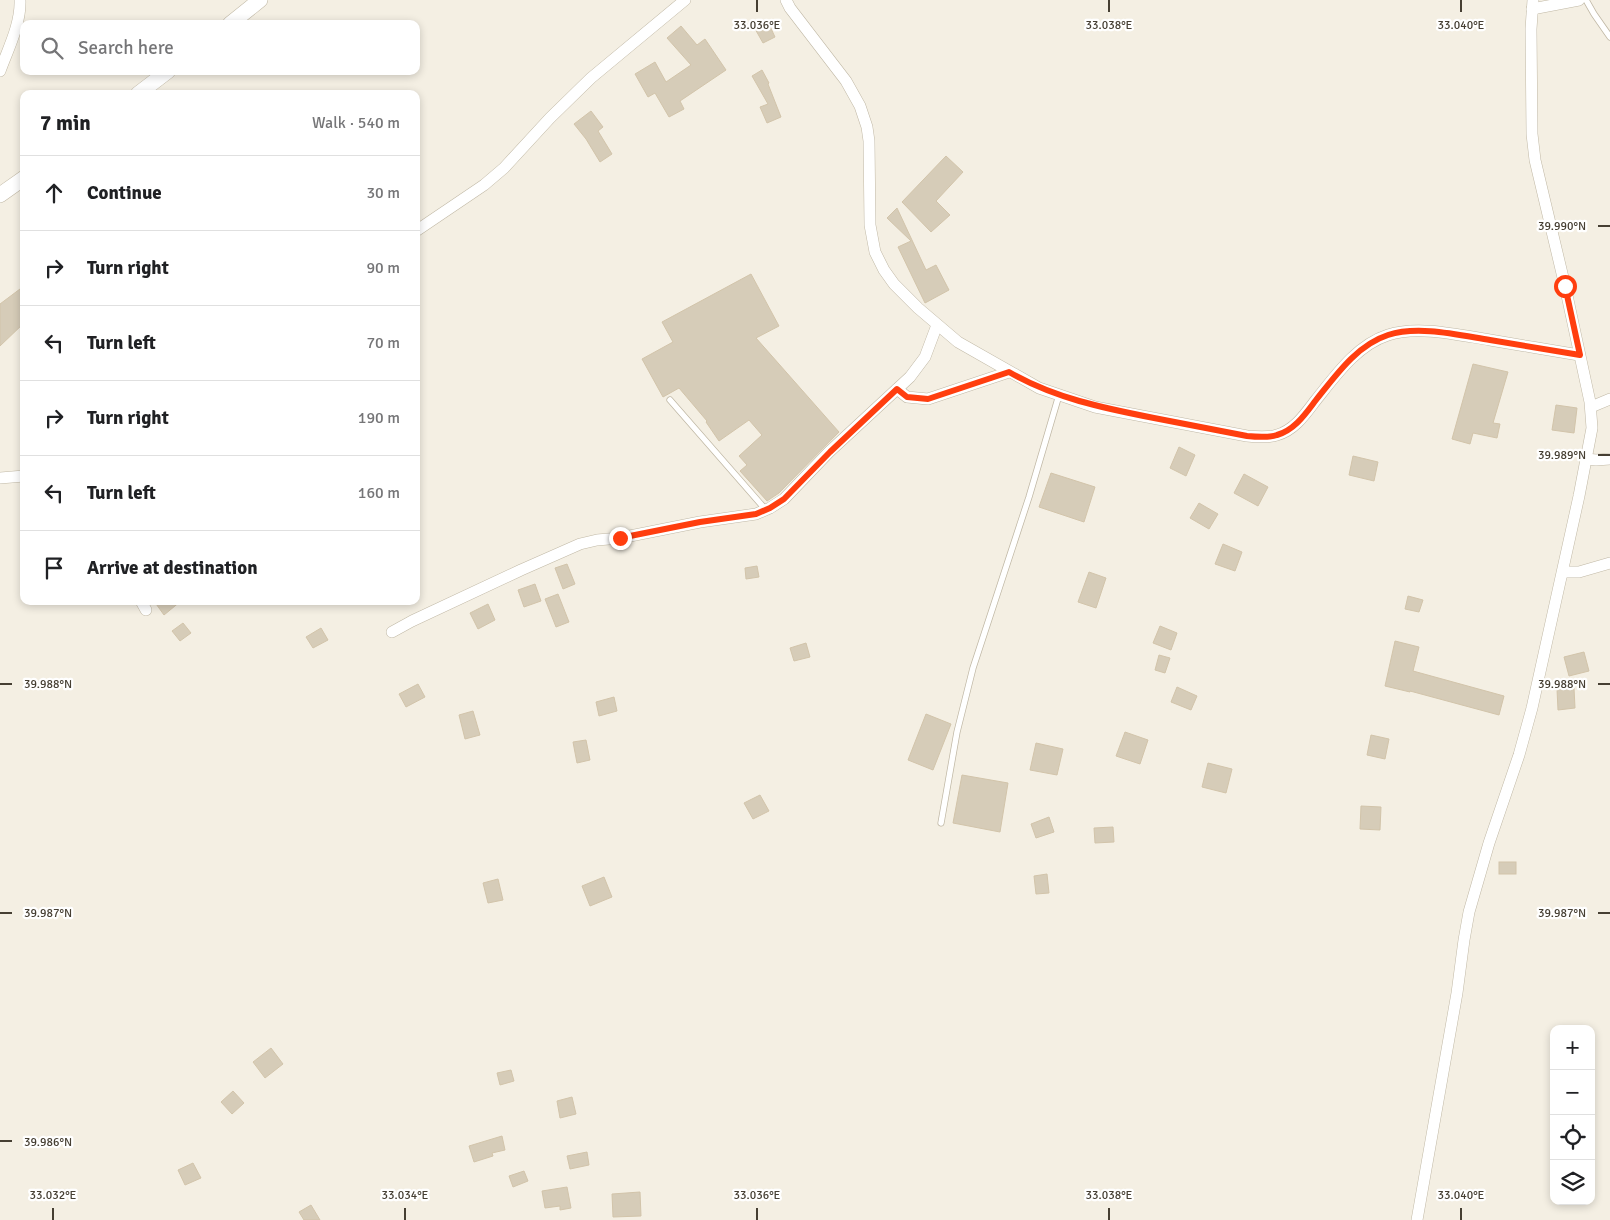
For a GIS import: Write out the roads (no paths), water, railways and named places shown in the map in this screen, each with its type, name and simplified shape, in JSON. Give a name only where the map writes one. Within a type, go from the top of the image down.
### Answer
[{"type":"street","points":[[0,71],[13,36],[20,0]]},
{"type":"street","points":[[235,20],[260,0]]},
{"type":"street","points":[[420,228],[484,185],[504,168],[550,118],[591,78],[685,0]]},
{"type":"street","points":[[786,0],[790,8],[846,81],[864,117],[869,141],[870,225],[875,252],[884,270],[894,284],[918,308],[958,342],[1039,388],[1095,407],[1247,436],[1261,437],[1277,435],[1287,431],[1299,421],[1344,366],[1371,342],[1407,330],[1462,336],[1580,355]]},
{"type":"street","points":[[1417,1220],[1457,993],[1469,912],[1532,708],[1563,572],[1592,428],[1591,407],[1536,160],[1532,134],[1532,4],[1579,0]]},
{"type":"street","points":[[143,90],[163,75]]},
{"type":"street","points":[[0,195],[20,181]]},
{"type":"street","points":[[392,632],[580,544],[700,522],[756,514],[766,510],[784,499],[822,459],[910,376],[925,357],[937,325]]},
{"type":"street","points":[[897,389],[907,397],[928,399],[1009,372]]},
{"type":"street","points":[[1591,407],[1610,399]]},
{"type":"street","points":[[1586,459],[1610,459]]},
{"type":"street","points":[[0,478],[20,476]]},
{"type":"street","points":[[1563,572],[1579,572],[1610,563]]},
{"type":"lane","points":[[1586,0],[1610,37]]},
{"type":"lane","points":[[941,823],[957,732],[973,668],[1029,497],[1059,395]]},
{"type":"lane","points":[[670,400],[766,510]]}]
